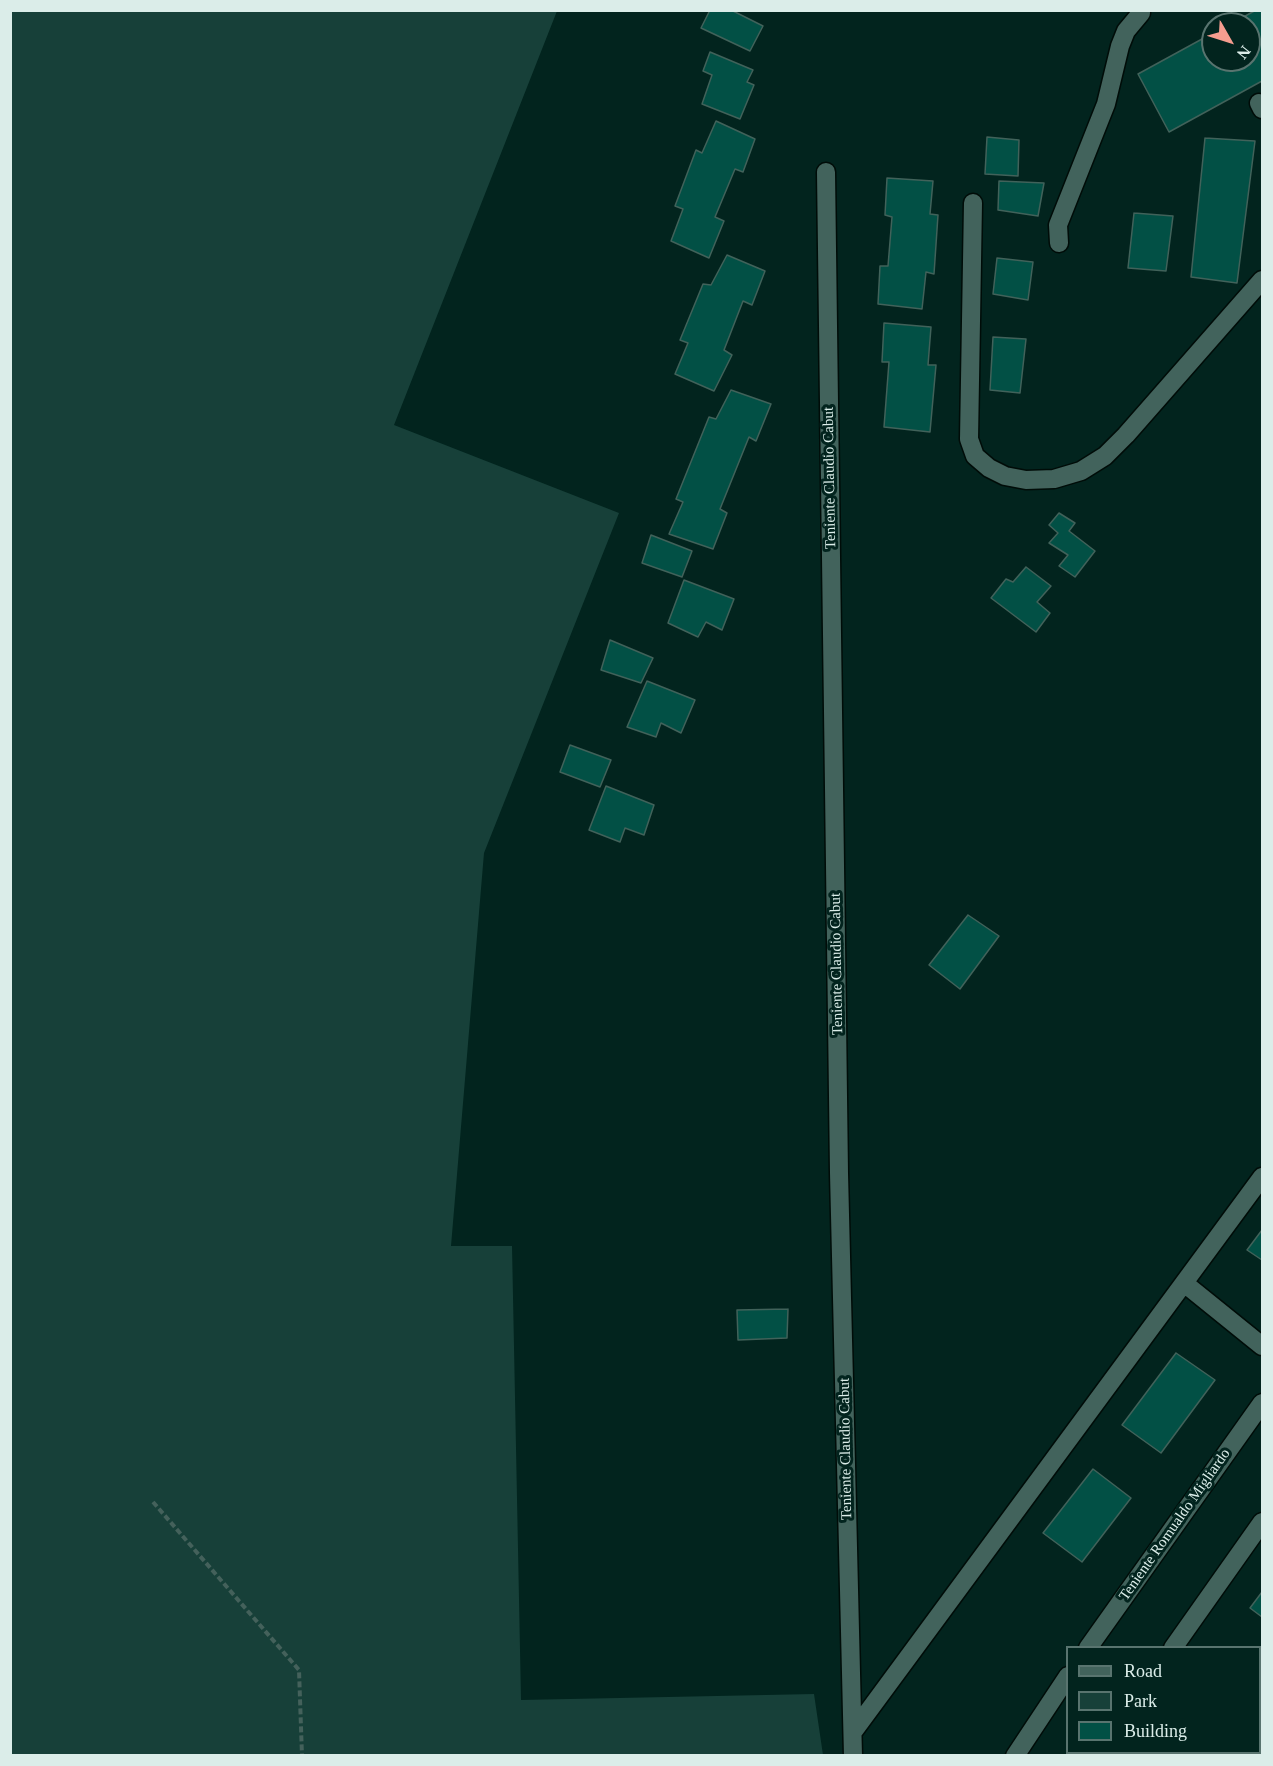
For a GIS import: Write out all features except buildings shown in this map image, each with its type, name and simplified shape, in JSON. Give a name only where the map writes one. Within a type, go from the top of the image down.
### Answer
[{"type":"street","points":[[1059,243],[1058,225],[1106,104],[1120,46],[1126,31],[1141,14]]},
{"type":"street","name":"Teniente Claudio Cabut","points":[[826,172],[840,1183],[853,1755]]},
{"type":"street","points":[[972,203],[969,439],[975,456],[989,468],[1005,476],[1026,480],[1054,479],[1081,471],[1105,456],[1263,279]]},
{"type":"street","points":[[853,1732],[1263,1177]]},
{"type":"street","points":[[1184,1283],[1263,1346]]},
{"type":"street","name":"Teniente Romualdo Migliardo","points":[[1089,1646],[1263,1403]]},
{"type":"street","points":[[1174,1646],[1263,1522]]},
{"type":"street","points":[[1014,1755],[1066,1679]]},
{"type":"path","points":[[153,1502],[299,1670],[302,1755]]},
{"type":"green space","points":[[11,10],[557,11],[394,425],[619,513],[484,853],[451,1246],[512,1246],[521,1700],[814,1694],[823,1755],[11,1755]]}]
